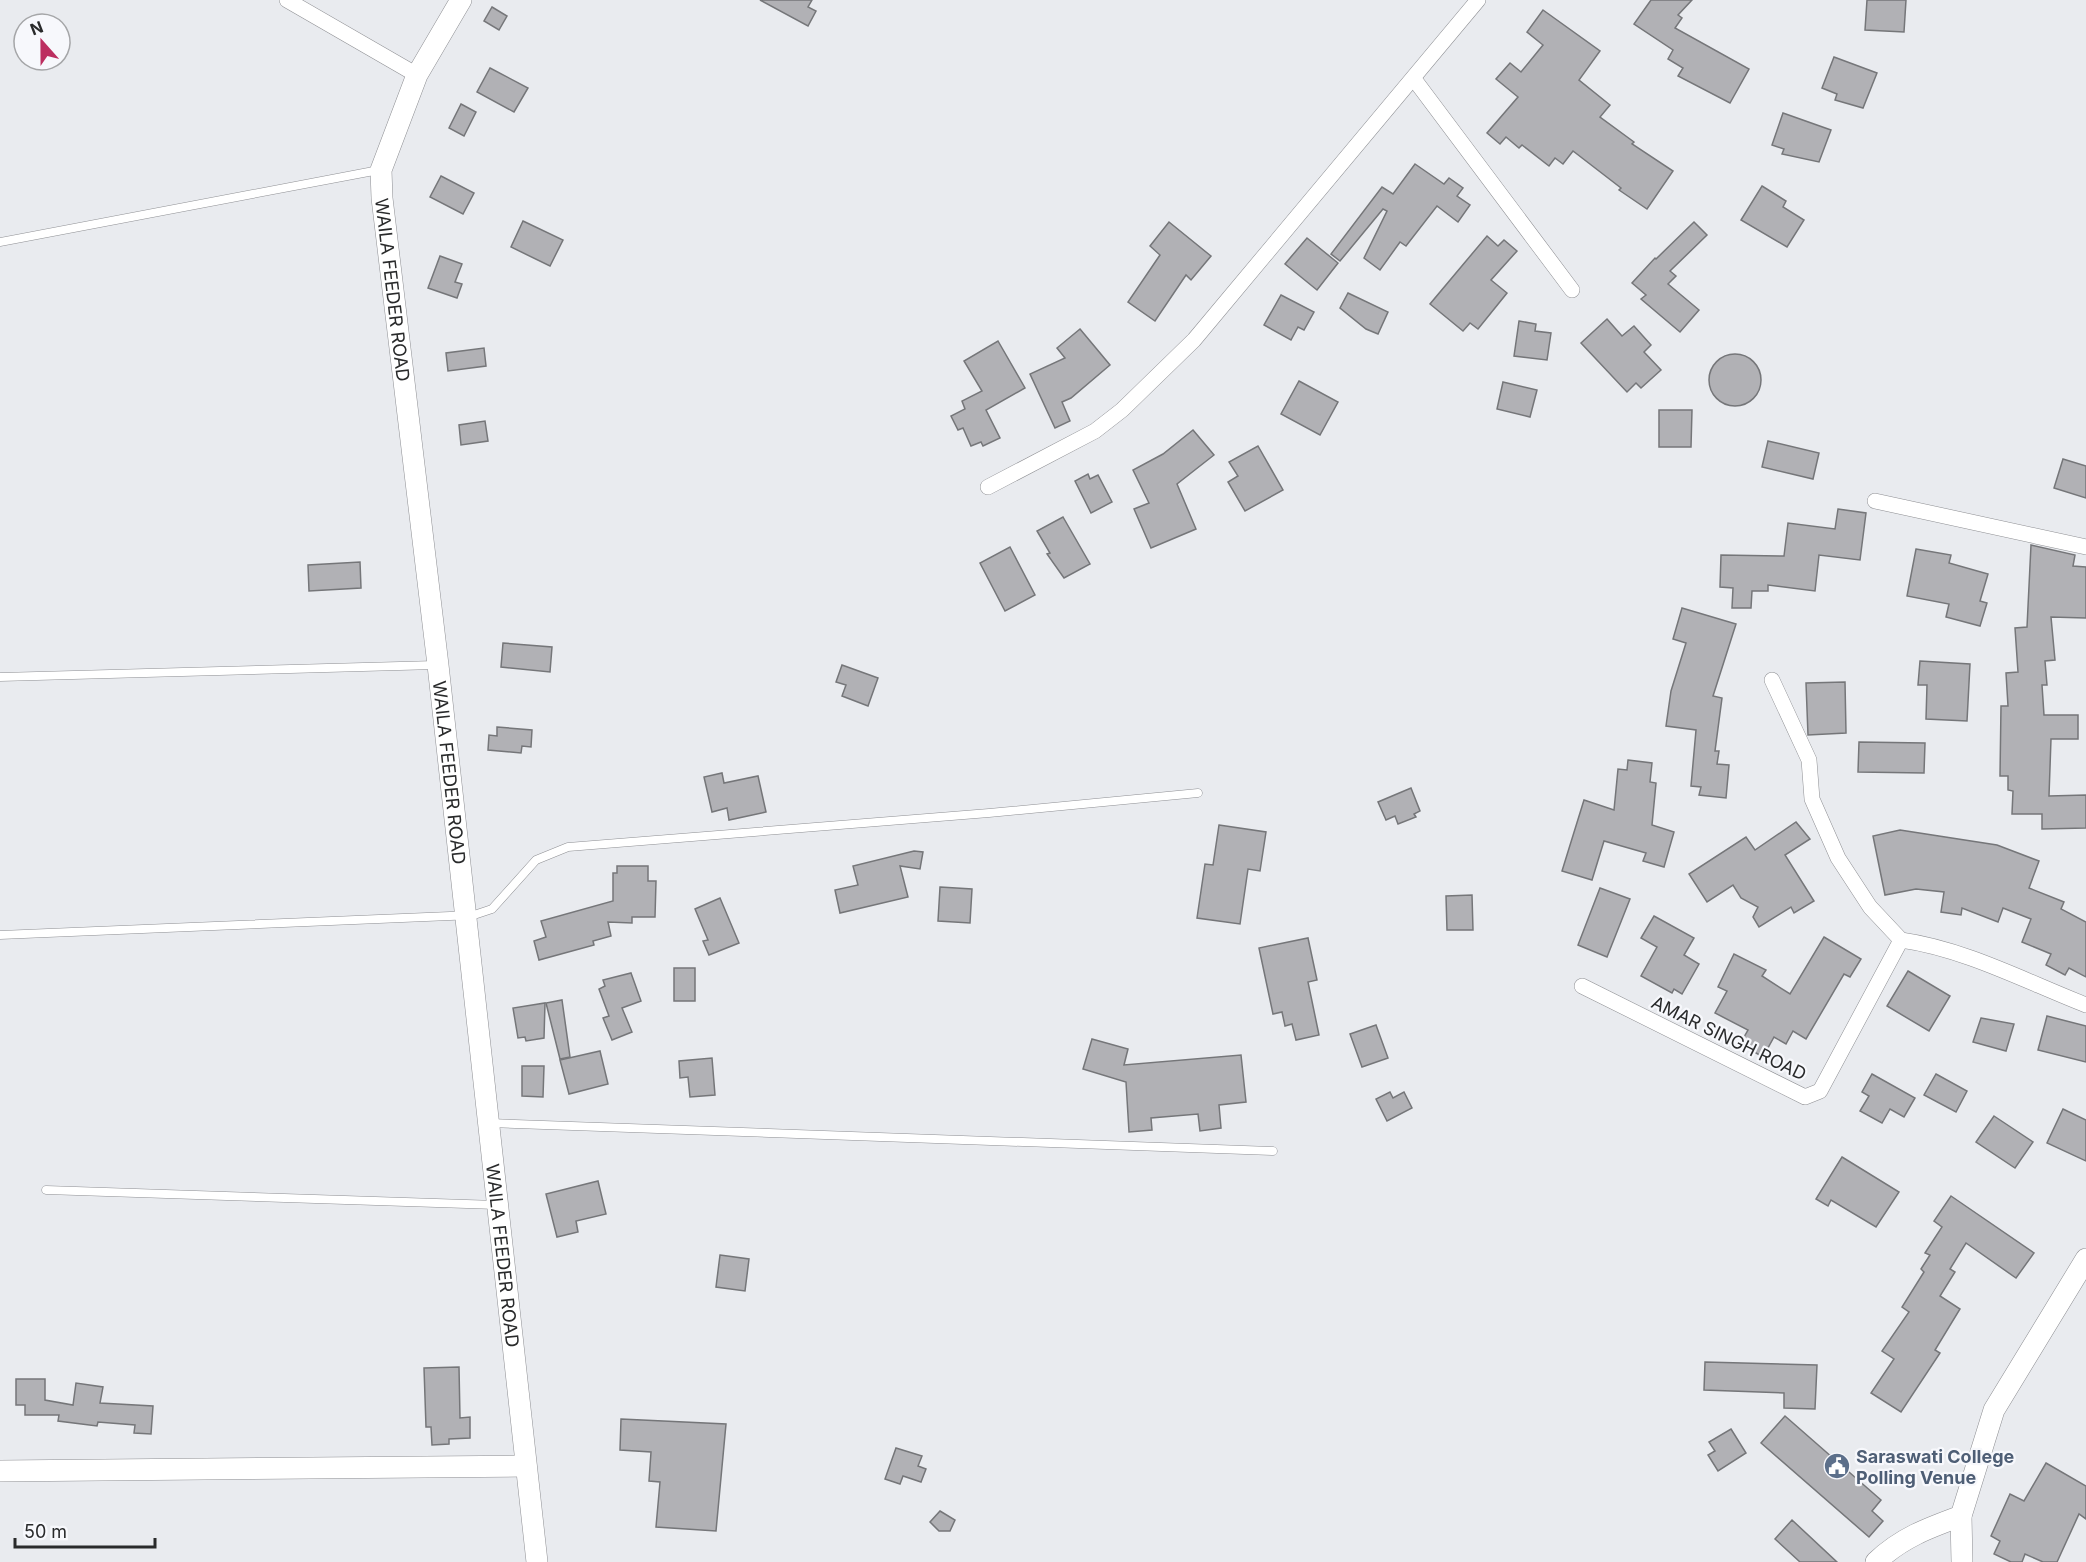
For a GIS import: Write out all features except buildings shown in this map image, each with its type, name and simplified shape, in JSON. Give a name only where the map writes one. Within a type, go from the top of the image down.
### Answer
[{"type":"street","points":[[287,0],[417,75]]},
{"type":"street","name":"WAILA FEEDER ROAD","points":[[461,0],[417,75],[381,170],[537,1562]]},
{"type":"street","points":[[988,487],[1095,431],[1122,410],[1194,340],[1478,0]]},
{"type":"street","points":[[1414,79],[1572,290]]},
{"type":"street","points":[[1875,501],[2086,547]]},
{"type":"street","points":[[1772,680],[1809,760],[1812,799],[1838,858],[1870,907],[1901,940],[1925,944],[1963,956],[2086,1005]]},
{"type":"street","name":"AMAR SINGH ROAD","points":[[1582,986],[1797,1095],[1813,1096],[1820,1091],[1901,940]]},
{"type":"street","points":[[1962,1562],[1960,1516],[1994,1410],[2086,1259]]},
{"type":"street","points":[[0,1471],[526,1466]]},
{"type":"street","points":[[1876,1562],[1892,1547],[1920,1530],[1960,1516]]},
{"type":"lane","points":[[0,242],[381,170]]},
{"type":"lane","points":[[0,677],[438,665]]},
{"type":"lane","points":[[0,935],[466,916],[492,909],[536,860],[568,847],[977,814],[1198,793]]},
{"type":"lane","points":[[488,1123],[1273,1151]]},
{"type":"lane","points":[[46,1190],[498,1205]]},
{"type":"place","name":"Saraswati College Polling Venue","points":[[1837,1466]]}]
